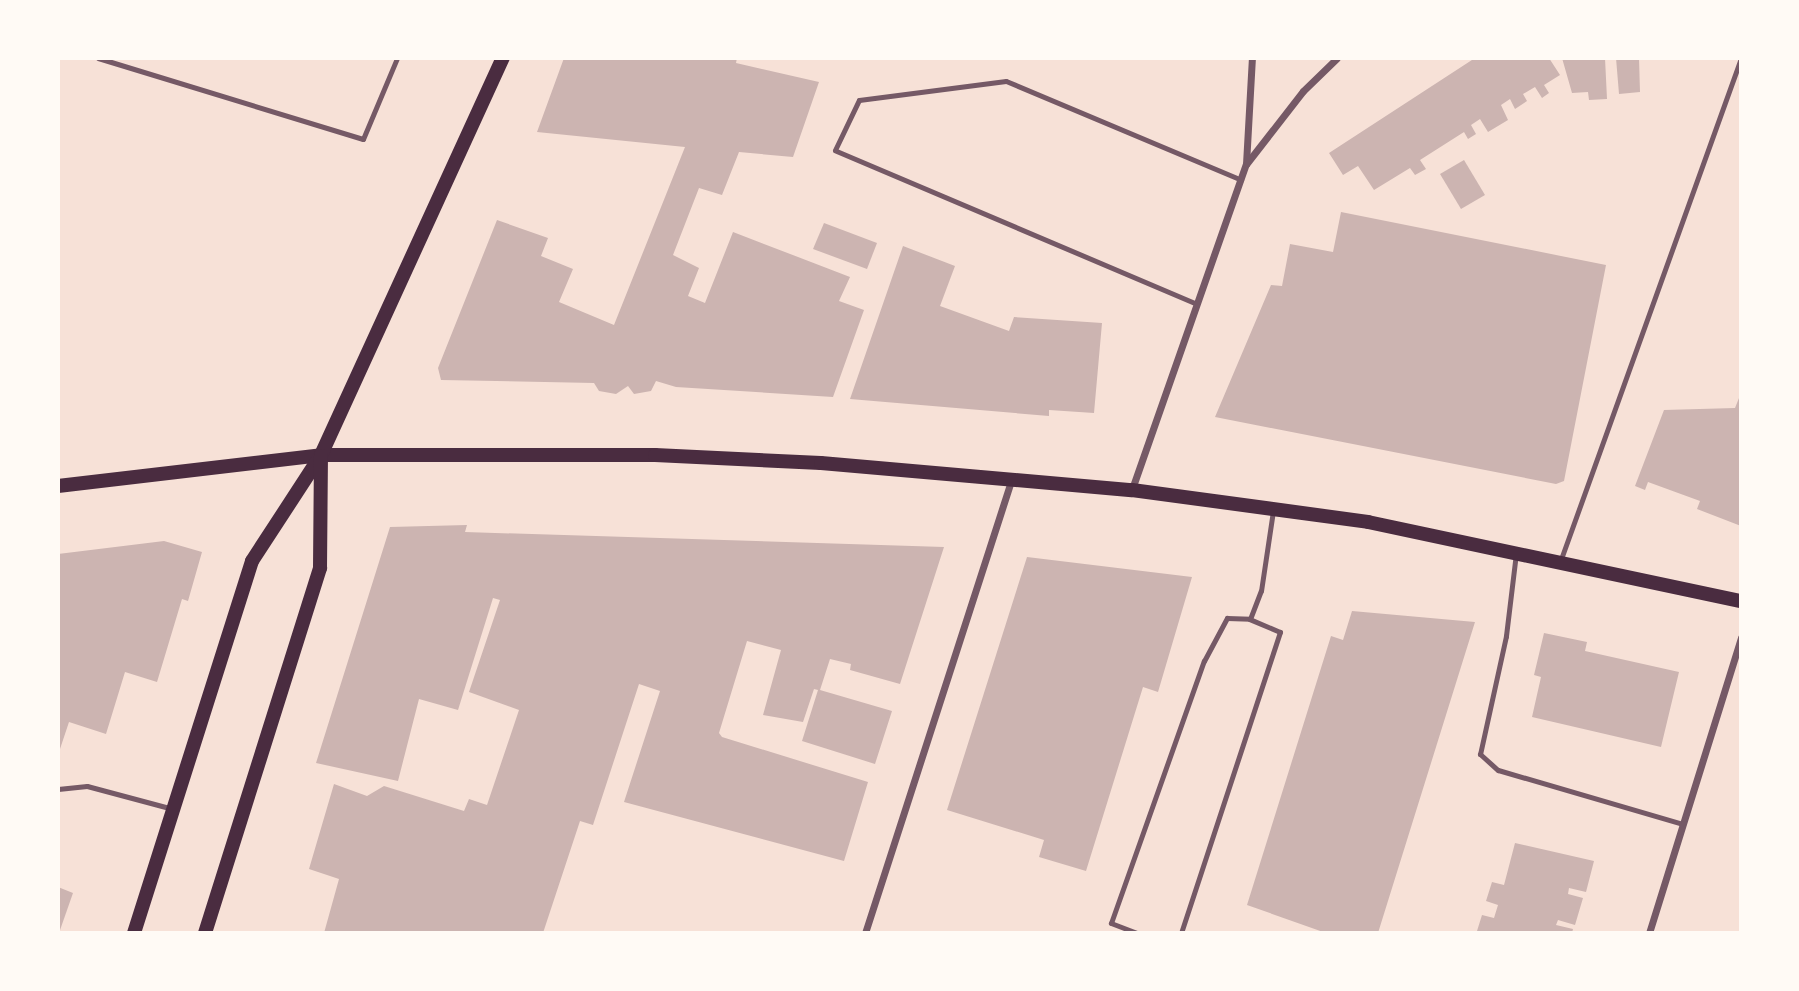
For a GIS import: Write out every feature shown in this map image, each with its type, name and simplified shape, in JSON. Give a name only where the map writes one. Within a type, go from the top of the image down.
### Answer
[{"type":"main road","points":[[134,933],[252,561],[321,455],[503,58]]},
{"type":"main road","points":[[205,933],[320,568],[321,455]]},
{"type":"main road","points":[[58,486],[321,455],[654,455],[1011,479],[1132,490],[1273,508],[1516,550],[1741,601]]},
{"type":"street","points":[[1132,490],[1246,164],[1252,58]]},
{"type":"street","points":[[1246,164],[1303,91],[1337,58]]},
{"type":"street","points":[[865,933],[1011,479]]},
{"type":"street","points":[[1649,933],[1741,637]]},
{"type":"lane","points":[[98,58],[363,139],[397,58]]},
{"type":"lane","points":[[1561,559],[1741,58]]},
{"type":"lane","points":[[1197,304],[835,150],[859,100],[1006,81],[1241,180]]},
{"type":"lane","points":[[1250,619],[1261,591],[1273,508]]},
{"type":"lane","points":[[1516,550],[1506,636],[1480,754],[1498,770],[1683,824]]},
{"type":"lane","points":[[1137,933],[1111,923],[1204,661],[1227,618],[1250,619],[1280,632],[1181,933]]},
{"type":"lane","points":[[58,789],[87,786],[173,808]]},
{"type":"building","points":[[564,58],[737,58],[736,63],[819,82],[793,157],[739,152],[722,195],[699,188],[673,255],[699,268],[688,296],[705,303],[733,232],[850,277],[839,301],[864,310],[833,397],[676,387],[656,381],[651,391],[634,394],[628,386],[616,394],[599,391],[594,383],[441,380],[438,368],[497,220],[548,238],[541,256],[573,269],[559,302],[614,325],[685,147],[537,132]]},
{"type":"building","points":[[1475,58],[1549,58],[1560,75],[1544,85],[1549,93],[1542,98],[1535,87],[1523,94],[1527,101],[1515,109],[1510,99],[1501,105],[1508,120],[1488,132],[1480,119],[1471,125],[1476,134],[1468,139],[1464,132],[1420,160],[1426,169],[1415,175],[1410,168],[1374,190],[1358,166],[1343,175],[1329,153]]},
{"type":"building","points":[[1562,58],[1605,58],[1607,99],[1589,100],[1588,92],[1572,93]]},
{"type":"building","points":[[1616,58],[1639,58],[1640,92],[1619,94]]},
{"type":"building","points":[[1464,160],[1485,195],[1461,209],[1440,174]]},
{"type":"building","points":[[1341,212],[1606,265],[1564,481],[1556,484],[1215,417],[1271,285],[1282,286],[1290,244],[1333,252]]},
{"type":"building","points":[[824,223],[877,243],[867,269],[813,249]]},
{"type":"building","points":[[903,246],[955,266],[940,306],[1009,331],[1014,317],[1102,323],[1094,413],[1049,410],[1049,416],[850,399]]},
{"type":"building","points":[[1741,393],[1741,526],[1697,509],[1700,501],[1648,482],[1645,490],[1635,486],[1664,410],[1735,408]]},
{"type":"building","points":[[467,525],[465,532],[944,547],[900,684],[850,670],[851,664],[830,659],[820,690],[892,711],[875,764],[802,741],[818,690],[814,689],[803,722],[763,715],[781,650],[747,641],[719,733],[722,737],[868,782],[844,861],[624,802],[660,691],[639,684],[593,825],[580,821],[543,933],[324,933],[339,879],[309,869],[334,784],[367,796],[384,786],[464,811],[469,799],[487,805],[519,710],[469,692],[500,600],[493,598],[458,710],[419,699],[398,781],[316,763],[390,527]]},
{"type":"building","points":[[164,541],[202,552],[188,601],[182,599],[157,682],[125,672],[106,734],[69,722],[58,755],[58,554]]},
{"type":"building","points":[[1027,557],[1192,577],[1158,692],[1143,687],[1086,871],[1039,857],[1044,840],[947,810]]},
{"type":"building","points":[[1352,611],[1475,622],[1378,933],[1326,933],[1247,905],[1331,636],[1343,640]]},
{"type":"building","points":[[1544,633],[1587,642],[1585,651],[1679,672],[1661,747],[1532,717],[1541,677],[1534,675]]},
{"type":"building","points":[[1515,843],[1594,861],[1586,892],[1569,888],[1568,894],[1583,898],[1575,925],[1558,920],[1556,925],[1573,929],[1572,933],[1477,931],[1482,915],[1494,918],[1498,905],[1486,901],[1492,882],[1504,885]]},
{"type":"building","points":[[58,887],[73,893],[59,933],[58,933]]}]
